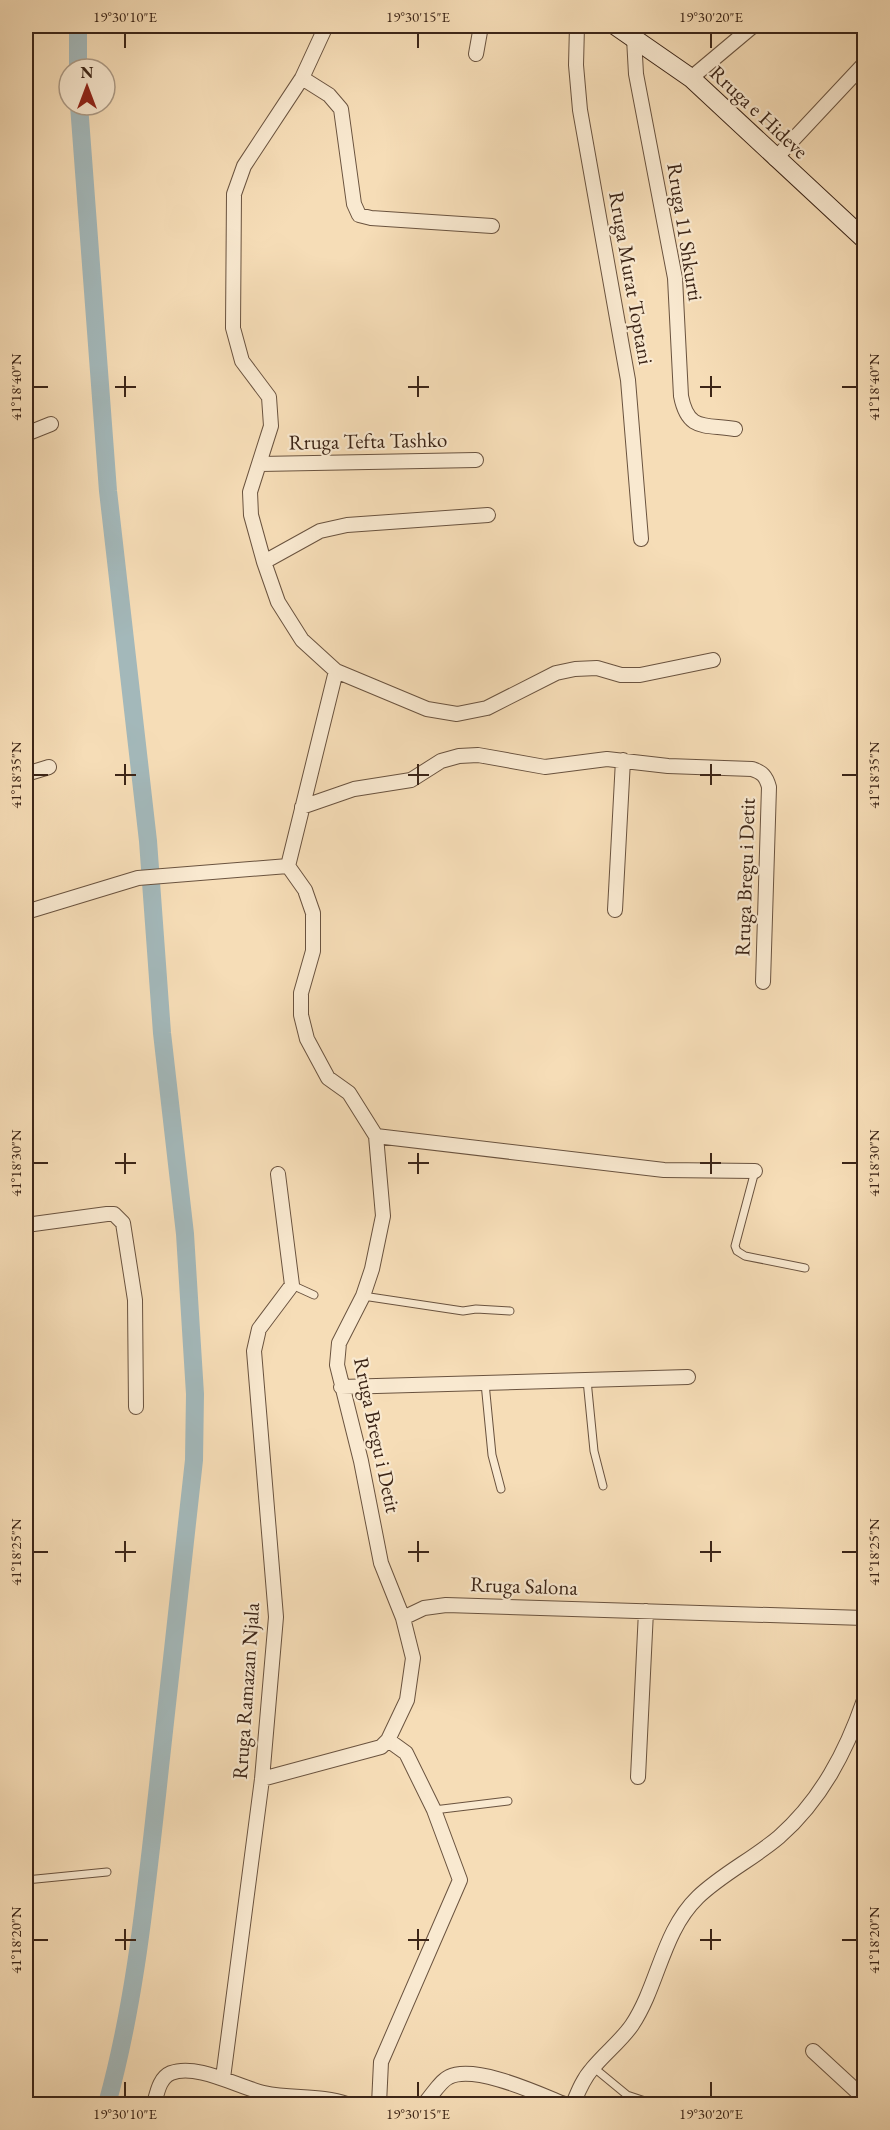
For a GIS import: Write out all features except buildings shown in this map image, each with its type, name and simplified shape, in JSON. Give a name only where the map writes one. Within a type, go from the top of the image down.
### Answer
[{"type":"main road","name":"Rruga e Hideve","points":[[616,26],[691,78],[775,159],[862,234]]},
{"type":"street","name":"Rruga Tefta Tashko","points":[[326,26],[302,78],[244,166],[234,194],[233,328],[242,361],[269,397],[272,426],[250,492],[251,515],[278,602],[302,640],[336,671],[427,710],[457,714],[487,708],[556,673],[575,669],[597,668],[621,675],[640,675],[713,660]]},
{"type":"street","points":[[476,54],[481,26]]},
{"type":"street","name":"Rruga Murat Toptani","points":[[578,26],[575,57],[580,110],[628,380],[641,539]]},
{"type":"street","points":[[691,78],[753,26]]},
{"type":"street","name":"Rruga 11 Shkurti","points":[[634,38],[636,75],[675,278],[681,396],[684,414],[690,421],[702,426],[735,429]]},
{"type":"street","points":[[775,159],[864,64]]},
{"type":"street","points":[[302,78],[329,95],[341,109],[354,204],[359,215],[371,219],[492,226]]},
{"type":"street","points":[[26,434],[51,424]]},
{"type":"street","name":"Rruga Tefta Tashko","points":[[260,464],[476,460]]},
{"type":"street","points":[[264,562],[320,531],[347,525],[488,515]]},
{"type":"street","points":[[26,912],[138,878],[288,866],[336,671]]},
{"type":"street","name":"Rruga Bregu i Detit","points":[[302,807],[354,789],[411,780],[441,762],[459,756],[478,754],[545,767],[606,759],[668,766],[752,769],[760,772],[766,778],[769,787],[763,982]]},
{"type":"street","points":[[615,910],[623,760]]},
{"type":"street","points":[[26,774],[49,766]]},
{"type":"street","name":"Rruga Bregu i Detit","points":[[288,866],[305,890],[314,913],[313,951],[301,993],[301,1015],[307,1039],[328,1078],[349,1093],[376,1136],[383,1216],[372,1269],[363,1296],[339,1343],[338,1365],[361,1461],[381,1563],[403,1618],[413,1658],[408,1700],[388,1740]]},
{"type":"street","points":[[376,1136],[664,1170],[755,1171]]},
{"type":"street","points":[[278,1174],[292,1285]]},
{"type":"street","points":[[26,1225],[107,1214],[114,1214],[123,1223],[135,1300],[135,1407]]},
{"type":"street","name":"Rruga Ramazan Njala","points":[[223,2079],[262,1779],[276,1617],[254,1351],[260,1329],[292,1285]]},
{"type":"street","points":[[342,1387],[688,1377]]},
{"type":"street","name":"Rruga Salona","points":[[403,1618],[424,1608],[447,1605],[864,1618]]},
{"type":"street","points":[[638,1777],[646,1611]]},
{"type":"street","points":[[573,2104],[593,2067],[632,2025],[668,1940],[680,1918],[698,1896],[778,1837],[806,1809],[829,1779],[864,1700]]},
{"type":"street","points":[[262,1779],[361,1754],[381,1747],[388,1740],[406,1753],[434,1810],[460,1880],[381,2062],[379,2104]]},
{"type":"street","points":[[813,2050],[864,2098]]},
{"type":"street","points":[[154,2104],[161,2082],[168,2074],[184,2070],[223,2079],[265,2093],[347,2104]]},
{"type":"street","points":[[424,2104],[448,2077],[457,2075],[498,2078],[564,2104]]},
{"type":"lane","points":[[755,1171],[735,1245],[737,1251],[745,1256],[805,1268]]},
{"type":"lane","points":[[292,1285],[314,1295]]},
{"type":"lane","points":[[363,1296],[462,1311],[510,1311]]},
{"type":"lane","points":[[587,1380],[594,1451],[603,1486]]},
{"type":"lane","points":[[485,1383],[492,1455],[501,1489]]},
{"type":"lane","points":[[434,1810],[508,1801]]},
{"type":"lane","points":[[26,1880],[107,1872]]},
{"type":"lane","points":[[593,2067],[627,2095],[654,2104]]},
{"type":"waterway","points":[[78,26],[78,57]]},
{"type":"waterway","points":[[80,117],[108,491],[148,841],[162,1033],[185,1234],[195,1394],[194,1460],[143,1912],[125,2028],[107,2104]]}]
